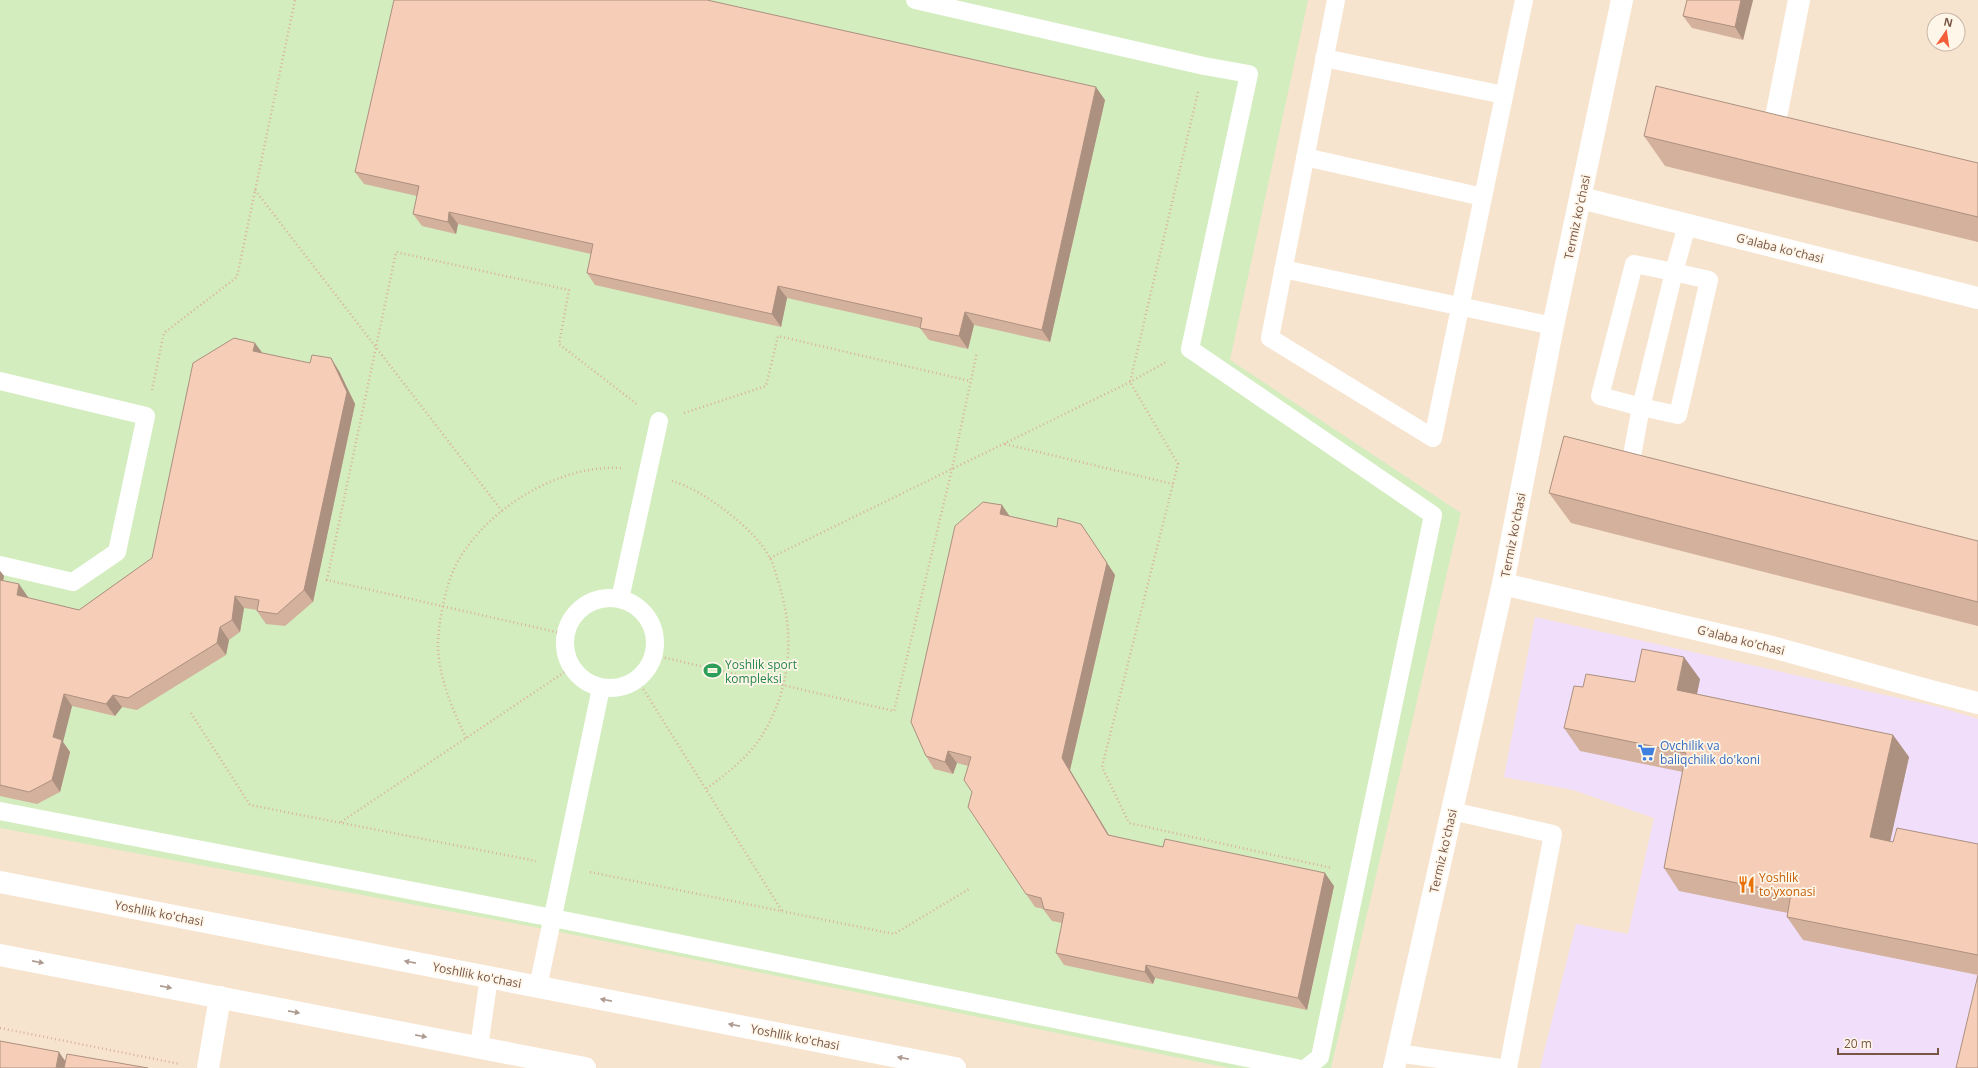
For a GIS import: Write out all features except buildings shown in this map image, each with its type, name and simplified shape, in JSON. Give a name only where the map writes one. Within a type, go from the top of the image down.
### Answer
[{"type":"street","name":"Termiz ko'chasi","points":[[1396,1061],[1503,584],[1553,326],[1622,0]]},
{"type":"street","points":[[1777,112],[1799,0]]},
{"type":"street","name":"G'alaba ko'chasi","points":[[1581,198],[1978,298]]},
{"type":"street","name":"G'alaba ko'chasi","points":[[1503,584],[1772,647],[1978,703]]},
{"type":"street","name":"Yoshllik ko'chasi","points":[[0,882],[955,1068]]},
{"type":"street","points":[[0,955],[585,1068]]},
{"type":"street","points":[[208,1068],[220,997]]},
{"type":"lane","points":[[915,0],[1204,66],[1249,74],[1190,350],[1432,516],[1320,1057],[1306,1068]]},
{"type":"lane","points":[[1336,0],[1270,338],[1433,438],[1504,96],[1520,1]]},
{"type":"lane","points":[[1324,58],[1504,96]]},
{"type":"lane","points":[[1305,157],[1483,197]]},
{"type":"lane","points":[[1631,460],[1641,407],[1687,225]]},
{"type":"lane","points":[[1634,264],[1674,272],[1709,280],[1678,415],[1600,396],[1634,264]]},
{"type":"lane","points":[[1283,269],[1460,305],[1553,326]]},
{"type":"lane","points":[[0,381],[146,416],[117,552],[73,582],[0,566]]},
{"type":"lane","points":[[620,599],[660,421]]},
{"type":"lane","points":[[606,598],[620,599],[634,605],[646,616],[653,629],[655,645],[652,661],[644,674],[632,683],[617,689],[601,688],[587,683],[576,674],[564,648],[565,634],[570,620],[579,609],[592,601],[606,598]]},
{"type":"lane","points":[[538,987],[601,688]]},
{"type":"lane","points":[[0,811],[553,918],[1297,1068]]},
{"type":"lane","points":[[1452,811],[1553,834],[1508,1068]]},
{"type":"lane","points":[[479,1047],[489,977]]},
{"type":"lane","points":[[1396,1061],[1501,1068]]},
{"type":"path","points":[[146,416],[164,333],[237,277],[295,0]]},
{"type":"path","points":[[1204,66],[1130,382],[1178,464],[1102,768],[1129,824],[1358,874]]},
{"type":"path","points":[[255,190],[502,511]]},
{"type":"path","points":[[565,634],[327,580],[375,345],[396,252],[569,290],[559,344],[660,421],[766,386],[778,336],[970,381]]},
{"type":"path","points":[[770,558],[1130,382],[1190,350]]},
{"type":"path","points":[[653,655],[894,711],[952,469],[977,352]]},
{"type":"path","points":[[1004,444],[1172,484]]},
{"type":"path","points":[[341,822],[572,667]]},
{"type":"path","points":[[637,679],[783,911]]},
{"type":"path","points":[[0,1028],[185,1065]]},
{"type":"shaded area","name":"Yoshlik sport kompleksi","points":[[0,0],[1978,0],[1978,1068],[0,1068]]},
{"type":"shaded area","points":[[1535,617],[1939,707],[1978,719],[1978,1068],[1540,1068],[1576,924],[1628,934],[1654,818],[1573,790],[1504,777]]},
{"type":"green space","name":"Yoshlik sport kompleksi","points":[[0,0],[1308,0],[1230,360],[1461,513],[1331,1068],[1229,1068],[550,930],[0,828]]},
{"type":"place","name":"Yoshlik sport kompleksi","points":[[712,671]]},
{"type":"place","name":"Ovchilik va baliqchilik do'koni","points":[[1647,752]]},
{"type":"place","name":"Yoshlik to'yxonasi","points":[[1746,884]]}]
